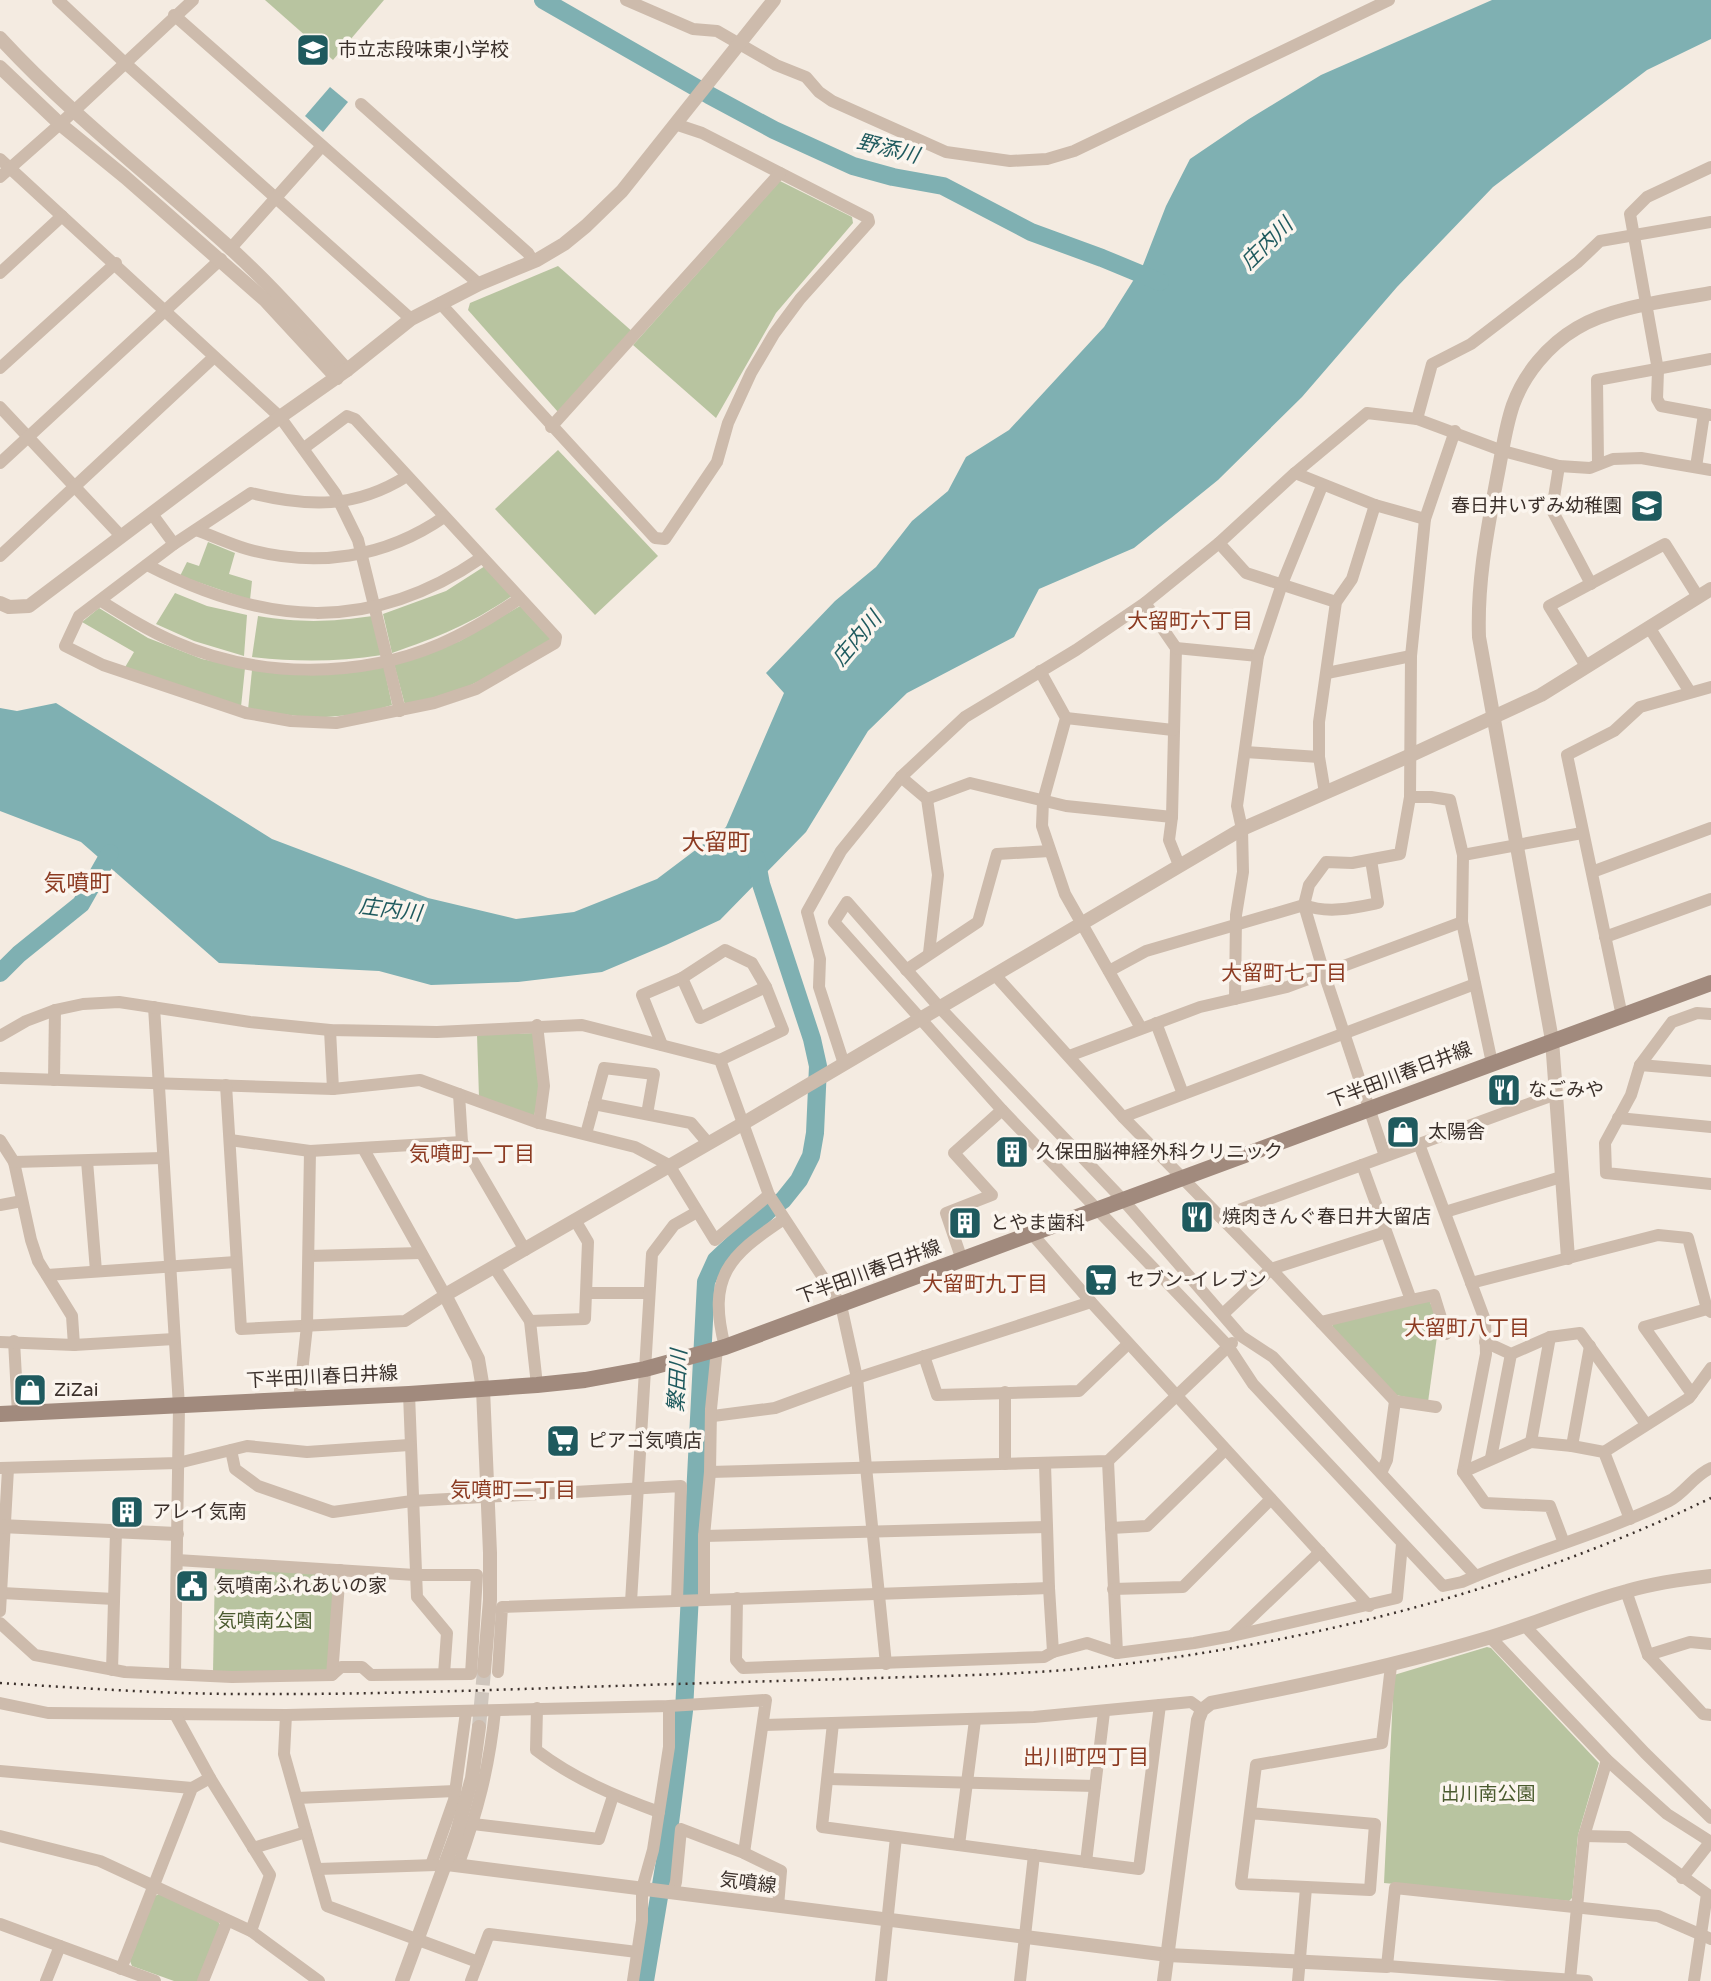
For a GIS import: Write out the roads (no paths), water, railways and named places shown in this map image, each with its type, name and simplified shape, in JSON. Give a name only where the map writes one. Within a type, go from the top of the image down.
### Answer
[{"type":"main road","name":"下半田川春日井線","points":[[0,1414],[483,1389],[585,1380],[645,1369],[720,1349],[1711,983]]},
{"type":"street","points":[[58,0],[411,320]]},
{"type":"street","points":[[0,177],[5,163],[60,124],[193,0]]},
{"type":"street","points":[[626,0],[693,29],[717,31],[735,49],[806,77],[819,92],[832,101],[946,152],[1010,161],[1047,159],[1074,150],[1390,0]]},
{"type":"street","points":[[0,603],[9,607],[29,606],[411,320],[440,303],[564,244],[622,191],[775,0]]},
{"type":"street","points":[[174,15],[479,284]]},
{"type":"street","points":[[0,38],[21,62],[226,254]]},
{"type":"street","points":[[0,67],[60,124],[291,307],[342,374]]},
{"type":"street","points":[[361,104],[528,253],[533,261]]},
{"type":"street","points":[[440,303],[655,538],[665,538],[718,463],[728,423],[751,373],[774,334],[800,299],[869,222],[868,218],[702,133],[675,124]]},
{"type":"street","points":[[0,463],[226,254],[322,146]]},
{"type":"street","points":[[5,163],[280,417],[304,447],[339,501],[355,533],[400,711]]},
{"type":"street","points":[[1696,467],[1707,415],[1661,406],[1657,400],[1658,370],[1630,214],[1647,197],[1711,167]]},
{"type":"street","points":[[551,427],[780,173]]},
{"type":"street","points":[[0,273],[62,216]]},
{"type":"street","points":[[1417,419],[1432,364],[1471,344],[1578,262],[1600,241],[1711,222]]},
{"type":"street","points":[[0,368],[116,263]]},
{"type":"street","points":[[1568,1258],[1552,1040],[1479,637],[1481,559],[1513,404],[1537,362],[1556,342],[1579,327],[1602,317],[1711,293]]},
{"type":"street","points":[[0,556],[214,357]]},
{"type":"street","points":[[1598,463],[1597,380],[1711,359]]},
{"type":"street","points":[[0,407],[121,536]]},
{"type":"street","points":[[844,1064],[819,987],[820,959],[807,912],[841,851],[901,777],[965,717],[1145,603],[1219,543],[1367,413],[1417,419],[1503,451],[1559,466],[1590,468],[1613,459],[1641,458],[1711,470]]},
{"type":"street","points":[[304,447],[351,416],[407,476],[519,599],[556,637],[555,643],[475,689],[435,704],[336,723],[291,721],[246,713],[103,665],[65,646],[79,616],[174,544],[251,493],[291,503],[323,504],[377,492],[407,476]]},
{"type":"street","points":[[1385,1156],[1304,905],[1309,885],[1326,862],[1352,863],[1400,854],[1410,797],[1411,656],[1425,519],[1455,431]]},
{"type":"street","points":[[1559,466],[1552,510],[1591,584]]},
{"type":"street","points":[[1295,474],[1375,505],[1425,519]]},
{"type":"street","points":[[1235,999],[1236,924],[1243,872],[1242,829],[1237,806],[1258,656],[1282,584],[1322,486]]},
{"type":"street","points":[[1325,793],[1319,757],[1319,722],[1336,602],[1352,579],[1375,505]]},
{"type":"street","points":[[152,514],[174,544]]},
{"type":"street","points":[[196,530],[244,548],[276,556],[333,559],[389,547],[425,530],[444,517]]},
{"type":"street","points":[[1219,543],[1246,573],[1336,602]]},
{"type":"street","points":[[1586,666],[1549,606],[1665,544],[1697,595]]},
{"type":"street","points":[[147,565],[184,584],[251,606],[283,612],[317,613],[349,612],[374,607],[422,592],[454,576],[481,558]]},
{"type":"street","points":[[226,1085],[241,1329],[405,1321],[445,1295],[744,1123],[1242,829],[1409,757],[1541,695],[1697,595],[1711,589]]},
{"type":"street","points":[[101,601],[137,624],[178,643],[224,658],[300,670],[340,669],[389,660],[439,645],[484,622],[519,599]]},
{"type":"street","points":[[1145,603],[1176,648],[1172,817],[1169,841],[1179,866]]},
{"type":"street","points":[[1649,627],[1689,692]]},
{"type":"street","points":[[1176,648],[1258,656]]},
{"type":"street","points":[[1327,673],[1411,656]]},
{"type":"street","points":[[1040,671],[1066,718],[1043,801],[1042,826],[1065,894],[1141,1028]]},
{"type":"street","points":[[1622,1016],[1567,755],[1614,731],[1640,707],[1711,687]]},
{"type":"street","points":[[1066,718],[1173,730]]},
{"type":"street","points":[[1245,752],[1319,757]]},
{"type":"street","points":[[901,777],[928,799],[938,875],[929,953]]},
{"type":"street","points":[[928,799],[970,783],[1066,806],[1172,817]]},
{"type":"street","points":[[1410,797],[1450,800],[1463,855],[1461,922],[1492,1063]]},
{"type":"street","points":[[1592,872],[1711,828]]},
{"type":"street","points":[[1463,855],[1582,833]]},
{"type":"street","points":[[906,970],[978,922],[997,854],[1050,851]]},
{"type":"street","points":[[1109,971],[1146,951],[1304,905],[1342,910],[1378,903],[1371,860]]},
{"type":"street","points":[[1605,937],[1711,898]]},
{"type":"street","points":[[1476,1576],[1273,1357],[1241,1336],[1124,1201],[940,1008],[847,902],[834,922],[1002,1110],[1228,1346],[1253,1384],[1443,1586],[1476,1576],[1630,1519],[1673,1499],[1701,1472],[1711,1468]]},
{"type":"street","points":[[1069,1056],[1200,1007],[1287,987],[1461,922]]},
{"type":"street","points":[[0,1036],[26,1021],[55,1010],[83,1003],[119,1002],[250,1022],[330,1030],[437,1032],[537,1025],[582,1025],[720,1060],[783,1030],[766,987],[752,963],[725,950],[682,978],[642,995],[662,1045]]},
{"type":"street","points":[[995,975],[1123,1117],[1395,1401],[1436,1407]]},
{"type":"street","points":[[682,978],[700,1018],[766,987]]},
{"type":"street","points":[[1123,1117],[1475,985]]},
{"type":"street","points":[[154,1007],[179,1406],[175,1674]]},
{"type":"street","points":[[54,1080],[55,1010]]},
{"type":"street","points":[[1711,1014],[1697,1013],[1672,1022],[1640,1065],[1631,1095],[1605,1143],[1606,1173],[1711,1184]]},
{"type":"street","points":[[1156,1023],[1183,1094]]},
{"type":"street","points":[[537,1025],[544,1086],[539,1123]]},
{"type":"street","points":[[330,1030],[333,1089]]},
{"type":"street","points":[[720,1060],[769,1195],[841,1305],[857,1378],[886,1664]]},
{"type":"street","points":[[1640,1065],[1711,1072]]},
{"type":"street","points":[[586,1134],[604,1068],[654,1074],[647,1114]]},
{"type":"street","points":[[0,1078],[333,1089],[420,1080],[539,1123],[635,1147],[669,1164],[715,1240],[769,1195]]},
{"type":"street","points":[[459,1094],[462,1142],[525,1250]]},
{"type":"street","points":[[1220,1217],[1556,1094]]},
{"type":"street","points":[[594,1104],[691,1123],[708,1143]]},
{"type":"street","points":[[962,1260],[946,1213],[992,1195],[954,1153],[1002,1110]]},
{"type":"street","points":[[1618,1118],[1711,1127]]},
{"type":"street","points":[[0,1140],[14,1162],[38,1261],[72,1316],[74,1345]]},
{"type":"street","points":[[230,1140],[310,1151],[462,1142]]},
{"type":"street","points":[[1419,1144],[1485,1320],[1486,1354],[1463,1472],[1485,1503],[1550,1506],[1564,1543]]},
{"type":"street","points":[[363,1148],[478,1359],[483,1389],[490,1600],[484,1672]]},
{"type":"street","points":[[299,1400],[307,1326],[310,1151]]},
{"type":"street","points":[[14,1162],[163,1158]]},
{"type":"street","points":[[88,1161],[96,1271]]},
{"type":"street","points":[[1362,1165],[1411,1300]]},
{"type":"street","points":[[1445,1212],[1561,1177]]},
{"type":"street","points":[[0,1205],[22,1201]]},
{"type":"street","points":[[631,1602],[652,1254],[674,1225],[697,1212]]},
{"type":"street","points":[[704,1599],[704,1536],[710,1472],[713,1416],[711,1409],[720,1349],[719,1286],[728,1264],[753,1239],[784,1218]]},
{"type":"street","points":[[530,1321],[585,1319],[588,1242],[575,1220]]},
{"type":"street","points":[[1223,1314],[1271,1269],[1386,1232]]},
{"type":"street","points":[[1033,1235],[1128,1344],[1369,1606]]},
{"type":"street","points":[[1471,1283],[1658,1235],[1688,1238],[1709,1310],[1644,1327],[1692,1394]]},
{"type":"street","points":[[309,1256],[421,1253]]},
{"type":"street","points":[[47,1275],[236,1262]]},
{"type":"street","points":[[494,1267],[530,1321],[537,1385]]},
{"type":"street","points":[[587,1293],[649,1293]]},
{"type":"street","points":[[1321,1322],[1434,1295],[1446,1334]]},
{"type":"street","points":[[713,1416],[775,1408],[857,1378],[1091,1302]]},
{"type":"street","points":[[1485,1342],[1511,1354],[1550,1337],[1580,1333],[1646,1424]]},
{"type":"street","points":[[710,1472],[1108,1461],[1241,1336]]},
{"type":"street","points":[[1531,1442],[1550,1337]]},
{"type":"street","points":[[0,1342],[74,1345],[174,1339]]},
{"type":"street","points":[[14,1341],[18,1414]]},
{"type":"street","points":[[924,1356],[937,1395],[1079,1391],[1128,1344]]},
{"type":"street","points":[[1572,1446],[1590,1346]]},
{"type":"street","points":[[1491,1458],[1511,1354]]},
{"type":"street","points":[[1463,1472],[1531,1442],[1604,1452],[1692,1394],[1711,1368]]},
{"type":"street","points":[[1005,1392],[1005,1464]]},
{"type":"street","points":[[409,1394],[416,1597],[447,1633],[444,1674]]},
{"type":"street","points":[[1381,1473],[1387,1460],[1395,1401]]},
{"type":"street","points":[[0,1611],[4,1468],[178,1463],[247,1446],[307,1452],[410,1445]]},
{"type":"street","points":[[231,1450],[235,1469],[258,1486],[333,1512],[412,1501],[681,1486],[677,1600]]},
{"type":"street","points":[[1111,1528],[1147,1526],[1225,1450]]},
{"type":"street","points":[[1604,1452],[1630,1519]]},
{"type":"street","points":[[1108,1461],[1117,1653]]},
{"type":"street","points":[[1045,1464],[1053,1652]]},
{"type":"street","points":[[1113,1589],[1183,1587],[1271,1499]]},
{"type":"street","points":[[3,1526],[177,1534]]},
{"type":"street","points":[[704,1536],[1047,1527]]},
{"type":"street","points":[[112,1670],[116,1532]]},
{"type":"street","points":[[737,1598],[736,1660],[743,1668],[1044,1657],[1087,1643],[1117,1653],[1232,1636],[1397,1598],[1402,1544]]},
{"type":"street","points":[[1232,1636],[1320,1552]]},
{"type":"street","points":[[177,1560],[415,1575],[478,1575],[484,1672]]},
{"type":"street","points":[[332,1675],[340,1570]]},
{"type":"street","points":[[1164,1981],[1198,1720],[1202,1710],[1211,1703],[1391,1666],[1525,1626],[1626,1591],[1711,1576]]},
{"type":"street","points":[[484,1672],[502,1607],[1049,1588]]},
{"type":"street","points":[[1626,1591],[1648,1655],[1703,1714],[1711,1715]]},
{"type":"street","points":[[2,1593],[114,1599]]},
{"type":"street","points":[[0,1623],[36,1655],[112,1670],[232,1677],[332,1675],[341,1667],[362,1667],[371,1675],[484,1672]]},
{"type":"street","points":[[1525,1626],[1645,1753],[1711,1818]]},
{"type":"street","points":[[1490,1637],[1607,1760],[1667,1814],[1711,1841],[1682,1878]]},
{"type":"street","points":[[1648,1655],[1690,1642],[1711,1644]]},
{"type":"street","points":[[1250,1813],[1375,1824],[1370,1890],[1241,1884],[1256,1765],[1382,1743],[1391,1666]]},
{"type":"street","points":[[0,1703],[48,1713],[176,1716],[466,1712],[669,1706],[766,1700],[744,1853]]},
{"type":"street","points":[[764,1725],[975,1720],[1104,1712],[1191,1702],[1202,1710]]},
{"type":"street","points":[[633,1981],[642,1889],[653,1850],[669,1747],[669,1706]]},
{"type":"street","points":[[833,1723],[821,1827],[1139,1869],[1160,1706]]},
{"type":"street","points":[[537,1708],[536,1750],[561,1769],[613,1796],[659,1812]]},
{"type":"street","points":[[402,1981],[418,1940],[473,1824],[482,1797],[495,1711]]},
{"type":"street","points":[[430,1865],[455,1791],[466,1712]]},
{"type":"street","points":[[1086,1862],[1104,1712]]},
{"type":"street","points":[[286,1715],[284,1754],[327,1906],[478,1962]]},
{"type":"street","points":[[176,1716],[210,1778],[270,1875],[251,1931]]},
{"type":"street","points":[[959,1845],[975,1720]]},
{"type":"street","points":[[452,1865],[472,1778],[478,1727]]},
{"type":"street","points":[[1570,1979],[1584,1836],[1607,1760]]},
{"type":"street","points":[[0,1771],[192,1788],[210,1778]]},
{"type":"street","points":[[828,1779],[1095,1786]]},
{"type":"street","points":[[121,1969],[192,1788]]},
{"type":"street","points":[[297,1798],[455,1791]]},
{"type":"street","points":[[473,1824],[599,1839],[613,1796]]},
{"type":"street","points":[[673,1892],[677,1882],[681,1829],[744,1853],[781,1871],[778,1906]]},
{"type":"street","points":[[253,1848],[306,1832]]},
{"type":"street","points":[[0,1836],[100,1861],[251,1931],[319,1981]]},
{"type":"street","points":[[1584,1836],[1628,1837],[1707,1894],[1706,1936],[1694,1981]]},
{"type":"street","points":[[881,1981],[896,1837]]},
{"type":"street","points":[[1020,1981],[1034,1855]]},
{"type":"street","points":[[318,1869],[452,1865]]},
{"type":"street","name":"気噴線","points":[[452,1865],[1168,1955],[1387,1966]]},
{"type":"street","points":[[1298,1981],[1306,1888]]},
{"type":"street","points":[[1587,1981],[1484,1976],[1387,1966],[1395,1888],[1658,1916],[1706,1936]]},
{"type":"street","points":[[203,1981],[227,1921]]},
{"type":"street","points":[[0,1924],[155,1981]]},
{"type":"street","points":[[471,1981],[489,1934],[637,1952]]},
{"type":"street","points":[[46,1981],[60,1946]]},
{"type":"water","name":"庄内川","points":[[1492,0],[1711,0],[1711,39],[1647,70],[1493,187],[1397,287],[1302,397],[1218,480],[1134,548],[1039,589],[1014,637],[907,693],[868,731],[806,832],[720,920],[602,972],[518,982],[431,985],[379,971],[219,963],[81,842],[0,811],[0,708],[17,711],[56,703],[272,839],[428,898],[516,919],[574,912],[657,879],[726,827],[784,693],[766,673],[835,601],[876,567],[912,521],[948,491],[966,457],[1009,430],[1104,327],[1143,265],[1166,206],[1190,159],[1321,75]]},
{"type":"water","points":[[330,87],[348,102],[323,132],[305,116]]},
{"type":"waterway","name":"野添川","points":[[543,0],[774,130],[853,166],[943,186],[1031,232],[1160,282]]},
{"type":"waterway","points":[[0,973],[19,954],[81,904],[110,853]]},
{"type":"waterway","name":"繁田川","points":[[645,1981],[666,1855],[684,1711],[706,1282],[716,1260],[783,1200],[799,1180],[811,1156],[815,1133],[818,1066],[812,1039],[761,884],[756,858]]},
{"type":"tunnel","points":[[479,1727],[484,1671]]},
{"type":"railway","points":[[0,1683],[183,1693],[344,1694],[962,1675],[1098,1667],[1276,1640],[1425,1605],[1571,1558],[1711,1498]]},
{"type":"place","name":"市立志段味東小学校","points":[[313,50]]},
{"type":"place","name":"春日井いずみ幼稚園","points":[[1647,506]]},
{"type":"place","name":"なごみや","points":[[1504,1090]]},
{"type":"place","name":"太陽舎","points":[[1403,1132]]},
{"type":"place","name":"久保田脳神経外科クリニック","points":[[1012,1152]]},
{"type":"place","name":"焼肉きんぐ春日井大留店","points":[[1197,1217]]},
{"type":"place","name":"とやま歯科","points":[[965,1223]]},
{"type":"place","name":"セブン-イレブン","points":[[1101,1280]]},
{"type":"place","name":"ZiZai","points":[[30,1390]]},
{"type":"place","name":"ピアゴ気噴店","points":[[563,1441]]},
{"type":"place","name":"アレイ気南","points":[[127,1512]]},
{"type":"place","name":"気噴南ふれあいの家","points":[[192,1586]]},
{"type":"district","name":"大留町六丁目","points":[[1190,621]]},
{"type":"district","name":"大留町","points":[[716,843]]},
{"type":"district","name":"気噴町","points":[[78,884]]},
{"type":"district","name":"大留町七丁目","points":[[1284,973]]},
{"type":"district","name":"気噴町一丁目","points":[[472,1154]]},
{"type":"district","name":"大留町九丁目","points":[[985,1284]]},
{"type":"district","name":"大留町八丁目","points":[[1467,1328]]},
{"type":"district","name":"気噴町二丁目","points":[[513,1490]]},
{"type":"district","name":"出川町四丁目","points":[[1086,1757]]},
{"type":"park label","name":"気噴南公園","points":[[265,1621]]},
{"type":"park label","name":"出川南公園","points":[[1488,1794]]}]
